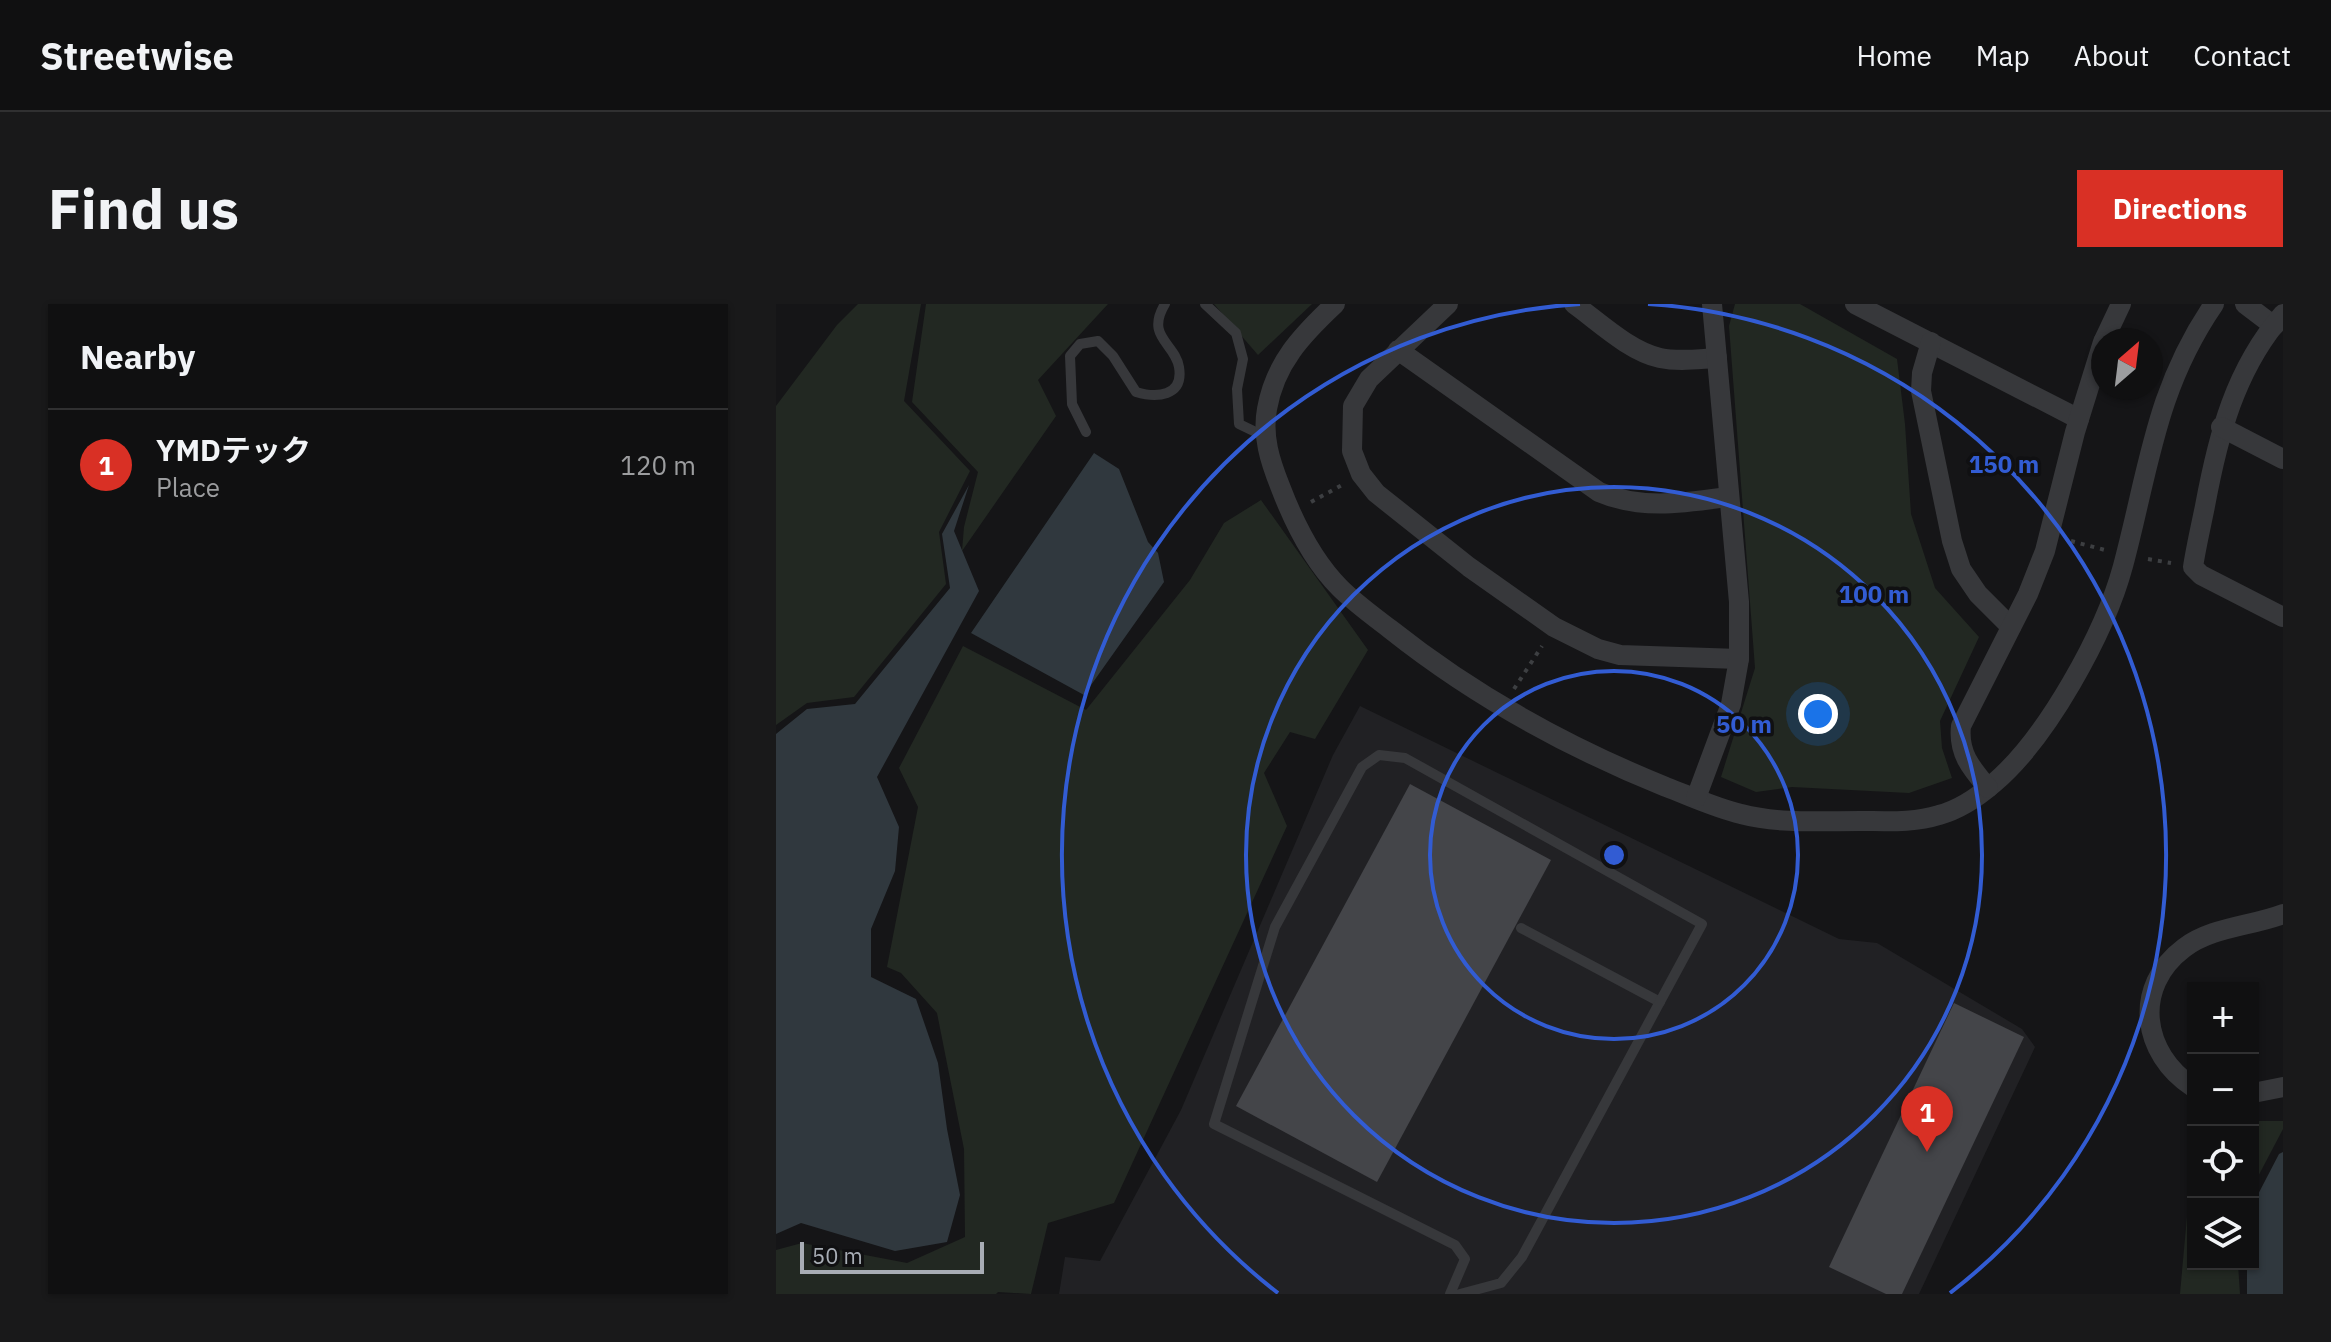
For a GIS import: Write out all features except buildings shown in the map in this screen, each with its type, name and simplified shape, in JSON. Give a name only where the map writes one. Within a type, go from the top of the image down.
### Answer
[{"type":"street","points":[[1335,304],[1303,334],[1281,364],[1267,409],[1266,437],[1269,458],[1291,514],[1315,558],[1341,589],[1419,652],[1503,706],[1608,764],[1737,813],[1781,821],[1914,820],[1941,815],[1988,788],[2004,773],[2050,716],[2093,645],[2122,569],[2158,417],[2183,354],[2214,304]]},
{"type":"street","points":[[1448,304],[1369,379],[1353,406],[1352,451],[1361,474],[1386,503],[1554,627],[1615,654],[1739,659]]},
{"type":"street","points":[[1574,304],[1633,345],[1656,357],[1677,361],[1717,358]]},
{"type":"street","points":[[1696,798],[1731,704],[1739,659],[1739,602],[1712,304]]},
{"type":"street","points":[[1855,304],[2079,419]]},
{"type":"street","points":[[2110,328],[2121,304]]},
{"type":"street","points":[[2245,304],[2278,320],[2241,380],[2221,427],[2193,567],[2201,575],[2283,617]]},
{"type":"street","points":[[1931,342],[1922,373],[1921,391],[1952,541],[1969,583],[2011,627]]},
{"type":"street","points":[[1398,350],[1599,492],[1618,500],[1643,504],[1728,497]]},
{"type":"street","points":[[1988,788],[1963,756],[1961,726],[2045,551],[2091,382]]},
{"type":"street","points":[[2221,427],[2283,459]]},
{"type":"street","points":[[2187,1083],[2165,1063],[2151,1035],[2150,1002],[2160,975],[2185,947],[2212,933],[2283,914]]},
{"type":"street","points":[[2259,1092],[2283,1087]]},
{"type":"lane","points":[[1086,432],[1072,404],[1070,356],[1080,344],[1098,341],[1113,356],[1136,392],[1151,396],[1166,395],[1176,384],[1179,367],[1158,331],[1160,312],[1165,304]]},
{"type":"lane","points":[[1205,304],[1236,333],[1243,359],[1237,389],[1239,424],[1266,437]]},
{"type":"lane","points":[[1450,1294],[1465,1259],[1455,1245],[1214,1124],[1275,927],[1362,767],[1379,755],[1405,758],[1702,924],[1522,1257],[1501,1283],[1460,1294]]},
{"type":"lane","points":[[1521,928],[1660,1002]]},
{"type":"path","points":[[1291,514],[1361,474]]},
{"type":"path","points":[[1503,706],[1554,627]]},
{"type":"shaded area","points":[[858,304],[921,304],[904,401],[970,471],[939,532],[946,584],[854,697],[807,703],[776,725],[776,406],[837,325]]},
{"type":"shaded area","points":[[926,304],[1108,304],[1038,380],[1056,416],[962,551],[964,527],[978,472],[912,402]]},
{"type":"shaded area","points":[[1214,304],[1312,304],[1258,355]]},
{"type":"shaded area","points":[[1735,304],[1800,304],[1897,359],[1911,514],[1935,588],[1979,637],[1940,721],[1942,748],[1952,778],[1909,793],[1792,787],[1756,792],[1721,777],[1755,668],[1729,326]]},
{"type":"shaded area","points":[[1094,453],[1119,469],[1148,542],[1158,553],[1164,582],[1084,695],[971,633]]},
{"type":"shaded area","points":[[969,485],[954,531],[979,591],[877,777],[899,827],[895,871],[871,929],[871,977],[916,999],[938,1063],[960,1195],[947,1242],[895,1251],[801,1223],[776,1234],[776,734],[807,709],[855,704],[950,588],[942,534]]},
{"type":"shaded area","points":[[1261,500],[1368,650],[1315,739],[1290,732],[1264,773],[1287,826],[1114,1203],[1048,1223],[1031,1294],[776,1294],[776,1250],[802,1243],[907,1263],[965,1237],[964,1149],[937,1013],[901,973],[887,967],[918,807],[899,768],[963,646],[1086,710],[1190,580],[1224,523]]},
{"type":"shaded area","points":[[1360,706],[1839,939],[1877,943],[2022,1029],[2035,1047],[1919,1294],[1059,1294],[1065,1257],[1100,1261],[1181,1110],[1333,755]]},
{"type":"shaded area","points":[[2259,1121],[2283,1121],[2283,1129],[2259,1175]]},
{"type":"shaded area","points":[[2283,1152],[2283,1294],[2247,1294],[2247,1270],[2259,1270],[2259,1192],[2279,1154]]},
{"type":"shaded area","points":[[2187,1216],[2187,1270],[2238,1270],[2240,1294],[2180,1294]]},
{"type":"place","name":"YMDテック","points":[[1927,1152]]}]
